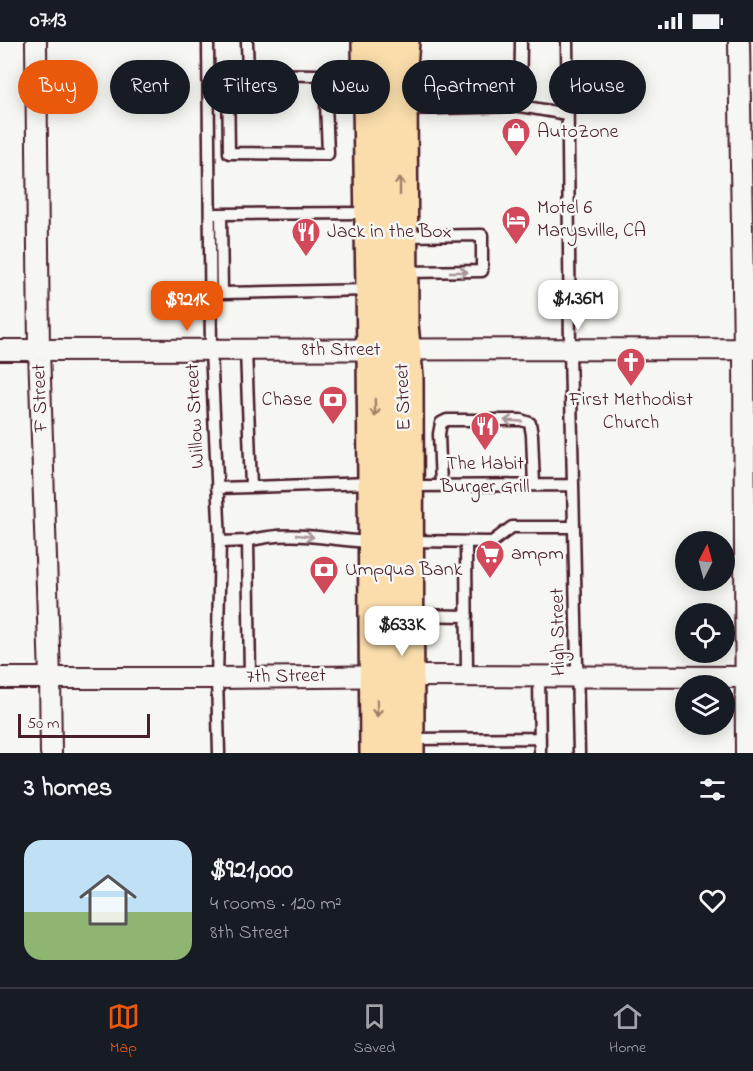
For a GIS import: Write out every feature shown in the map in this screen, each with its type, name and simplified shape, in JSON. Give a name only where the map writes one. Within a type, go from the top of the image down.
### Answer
[{"type":"highway","name":"E Street","points":[[369,42],[370,60]]},
{"type":"highway","name":"E Street","points":[[388,349],[401,272],[402,42]]},
{"type":"highway","name":"E Street","points":[[371,114],[373,290],[388,349],[406,377],[391,484],[391,541],[392,676],[407,746]]},
{"type":"highway","name":"E Street","points":[[377,753],[406,615],[391,541]]},
{"type":"street","name":"F Street","points":[[36,42],[39,350],[51,753]]},
{"type":"street","points":[[739,42],[748,349],[749,677],[746,753]]},
{"type":"street","name":"8th Street","points":[[0,350],[748,349]]},
{"type":"street","name":"7th Street","points":[[0,678],[749,677]]},
{"type":"lane","name":"Willow Street","points":[[208,42],[215,214],[211,350],[220,542],[217,678],[219,753]]},
{"type":"lane","points":[[247,42],[248,60]]},
{"type":"lane","points":[[521,42],[521,60]]},
{"type":"lane","name":"High Street","points":[[567,42],[567,60]]},
{"type":"lane","points":[[229,114],[229,153],[328,154],[326,114]]},
{"type":"lane","name":"High Street","points":[[567,114],[579,753]]},
{"type":"lane","points":[[372,213],[215,214],[222,293],[373,290]]},
{"type":"lane","points":[[401,236],[482,235],[482,272],[401,272]]},
{"type":"lane","points":[[246,350],[251,487]]},
{"type":"lane","points":[[441,486],[439,434],[441,423],[447,420],[521,420],[530,423],[534,485]]},
{"type":"lane","points":[[217,488],[391,484],[573,485]]},
{"type":"lane","points":[[220,542],[248,541],[269,535],[289,534],[346,541],[492,542],[512,527],[574,527]]},
{"type":"lane","points":[[248,541],[250,677]]},
{"type":"lane","points":[[466,542],[467,676]]},
{"type":"lane","points":[[406,615],[466,616]]},
{"type":"lane","points":[[539,677],[540,753]]},
{"type":"lane","points":[[407,746],[540,738]]},
{"type":"place","name":"AutoZone","points":[[516,158]]},
{"type":"place","name":"Motel 6 Marysville, CA","points":[[516,246]]},
{"type":"place","name":"Jack in the Box","points":[[306,258]]},
{"type":"place","name":"First Methodist Church","points":[[631,388]]},
{"type":"place","name":"Chase","points":[[333,426]]},
{"type":"place","name":"The Habit Burger Grill","points":[[485,452]]},
{"type":"place","name":"ampm","points":[[490,580]]},
{"type":"place","name":"Umpqua Bank","points":[[324,596]]}]
